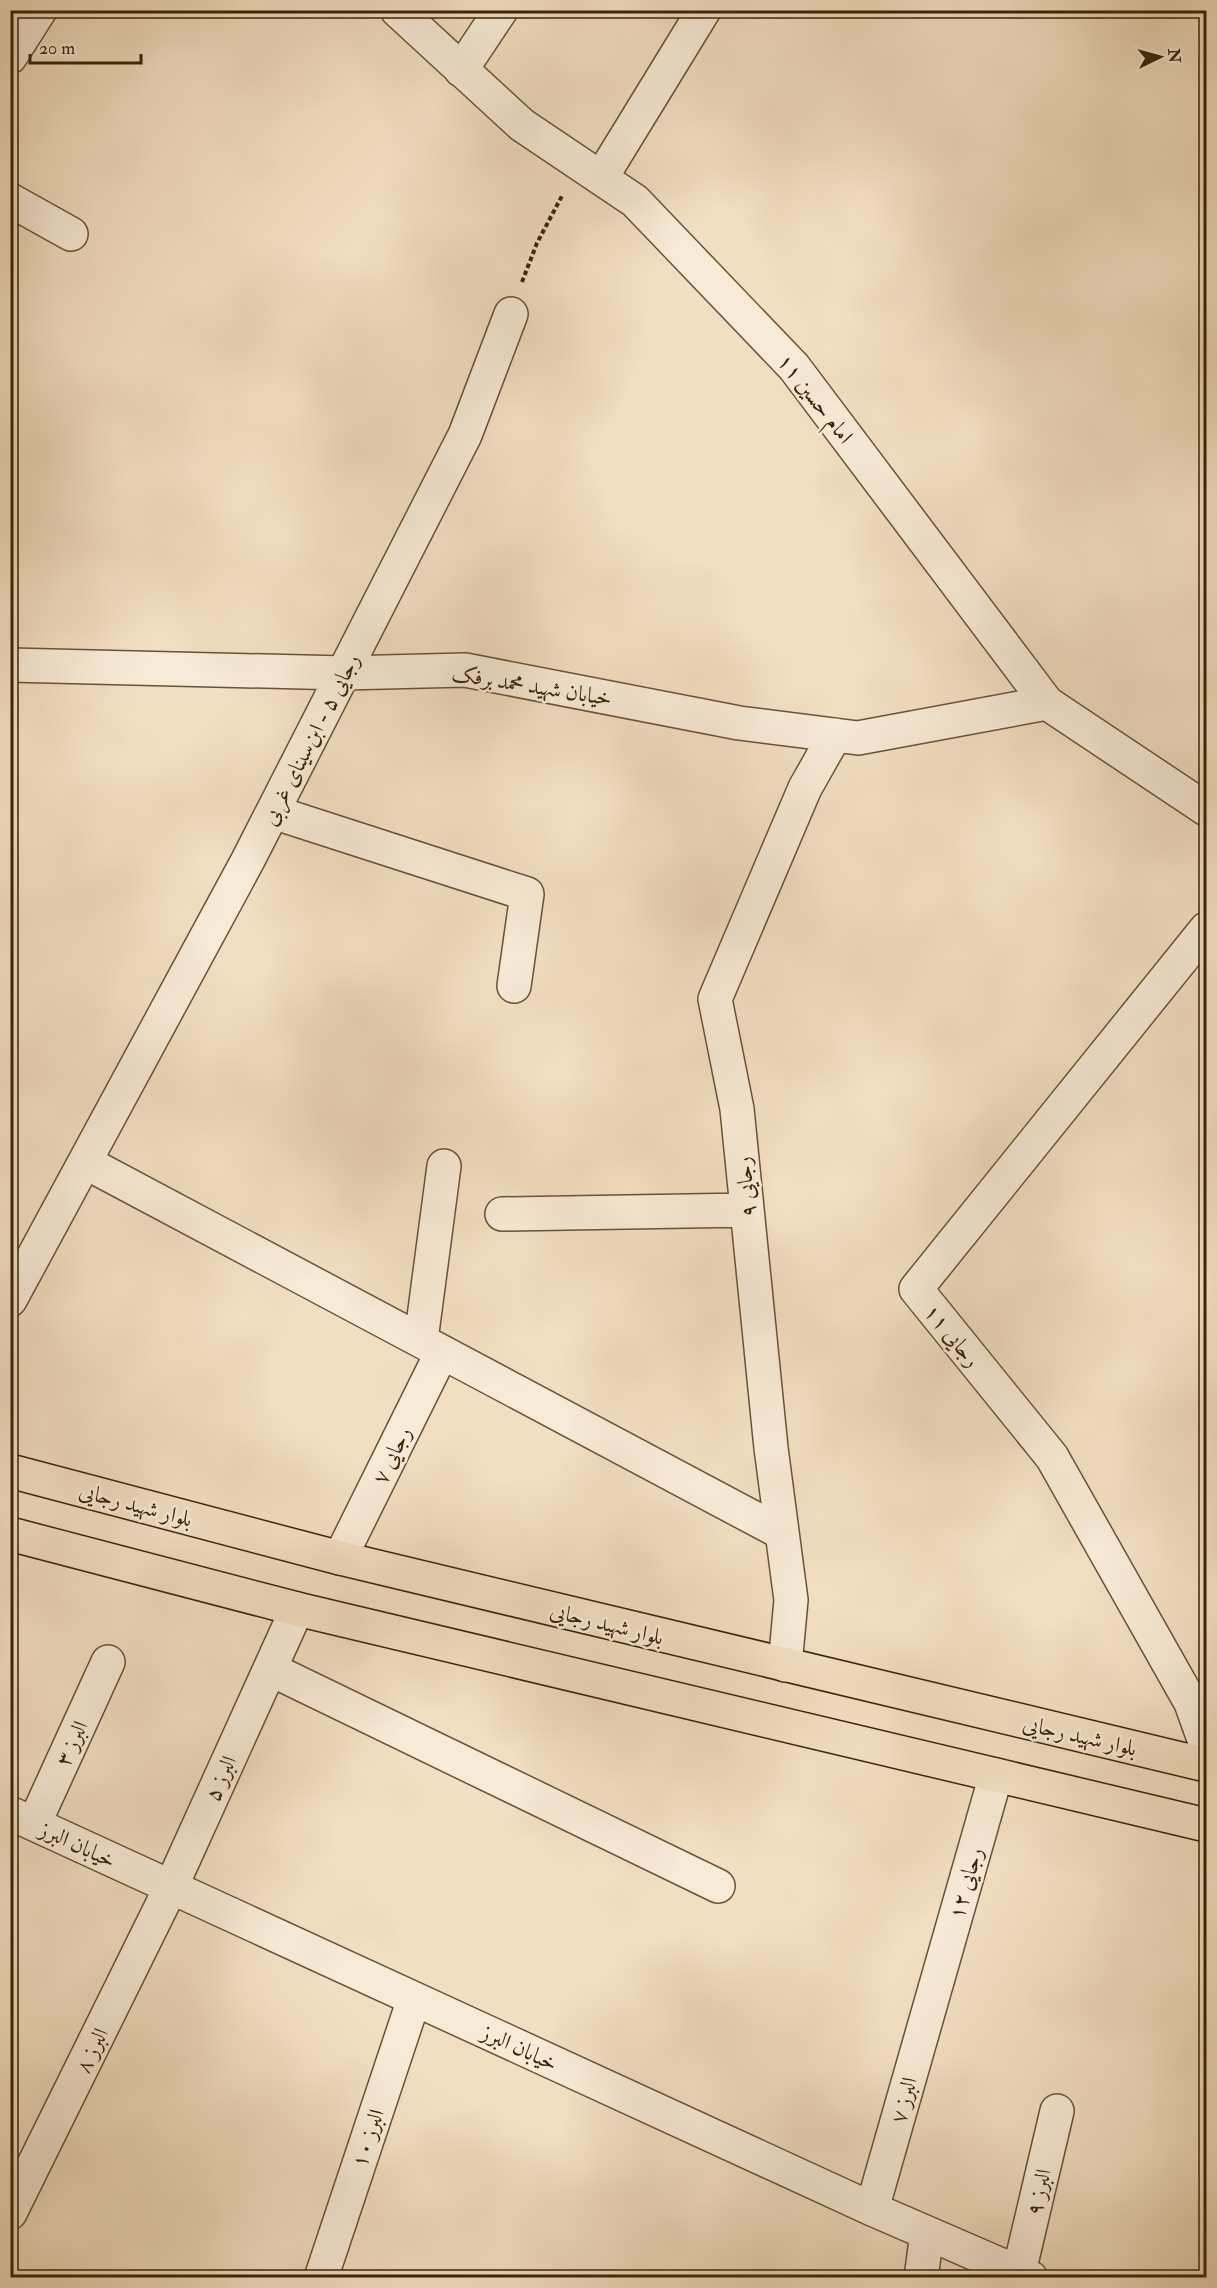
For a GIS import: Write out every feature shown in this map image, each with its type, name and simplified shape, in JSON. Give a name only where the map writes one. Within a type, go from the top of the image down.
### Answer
[{"type":"main road","name":"بلوار شهید رجایی","points":[[10,1471],[340,1558],[1206,1765]]},
{"type":"main road","points":[[10,1534],[297,1609],[1206,1825]]},
{"type":"street","name":"امام حسین ۱۱","points":[[397,10],[522,125],[635,201],[794,367],[1047,704],[1206,808]]},
{"type":"street","points":[[461,70],[501,10]]},
{"type":"street","points":[[590,171],[704,10]]},
{"type":"street","points":[[10,57],[32,13]]},
{"type":"street","points":[[10,201],[71,234]]},
{"type":"street","name":"رجایی ۵ - ابن‌سینای غربی","points":[[10,1300],[273,812],[465,435],[511,314]]},
{"type":"street","name":"خیابان شهید محمد برفک","points":[[10,665],[344,673],[465,670],[739,723],[858,738],[1047,704]]},
{"type":"street","name":"رجایی ۹","points":[[785,1665],[791,1600],[771,1448],[737,1109],[715,999],[805,788],[835,735]]},
{"type":"street","points":[[273,812],[526,894],[514,986]]},
{"type":"street","name":"رجایی ۱۱","points":[[1206,929],[916,1289],[1052,1457],[1191,1703],[1206,1745]]},
{"type":"street","points":[[85,1161],[782,1533]]},
{"type":"street","name":"رجایی ۷","points":[[340,1558],[432,1346],[444,1166]]},
{"type":"street","points":[[502,1214],[747,1210]]},
{"type":"street","name":"البرز ۵","points":[[171,1887],[297,1609]]},
{"type":"street","name":"البرز ۳","points":[[22,1818],[108,1662]]},
{"type":"street","points":[[270,1669],[718,1886]]},
{"type":"street","name":"رجایی ۱۲","points":[[934,1992],[996,1775]]},
{"type":"street","name":"خیابان البرز","points":[[22,1818],[872,2209],[1025,2275]]},
{"type":"street","name":"البرز ۸","points":[[10,2213],[171,1887]]},
{"type":"street","name":"البرز ۷","points":[[872,2209],[934,1992]]},
{"type":"street","name":"البرز ۱۰","points":[[321,2277],[414,1998]]},
{"type":"street","name":"البرز ۹","points":[[1025,2275],[1058,2111]]},
{"type":"street","points":[[921,2277],[927,2233]]},
{"type":"path","points":[[511,314],[537,243],[590,171]]}]
